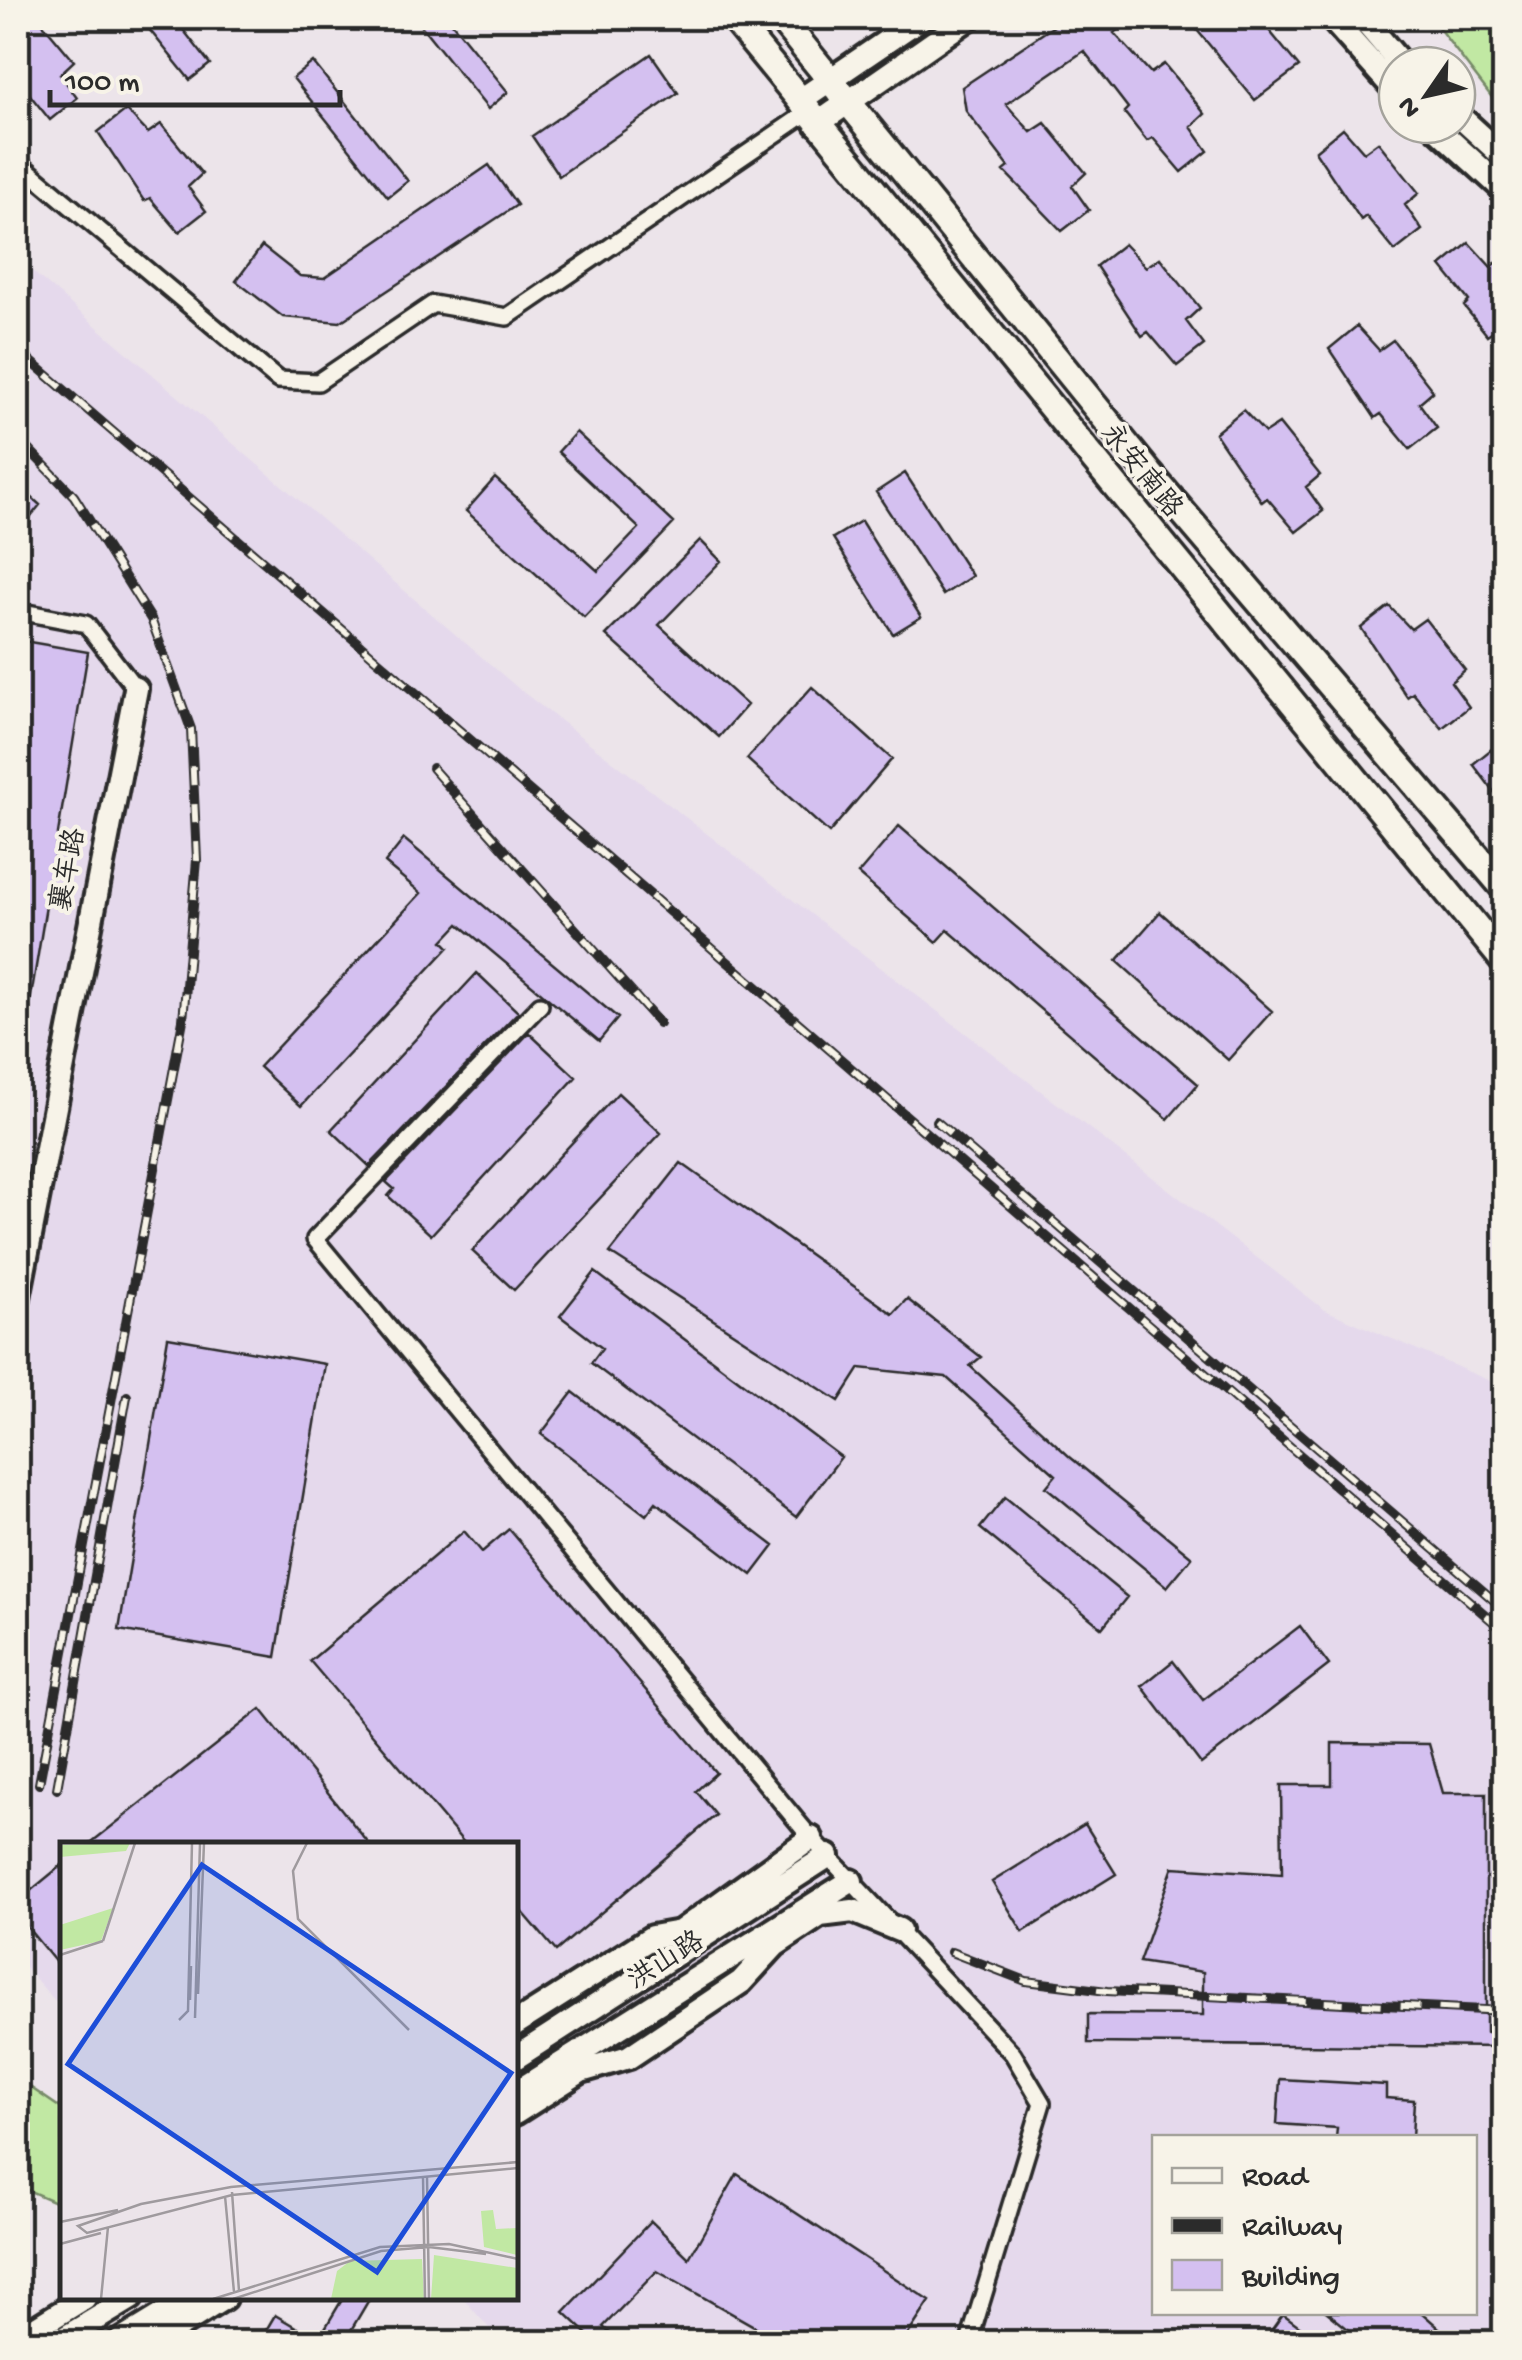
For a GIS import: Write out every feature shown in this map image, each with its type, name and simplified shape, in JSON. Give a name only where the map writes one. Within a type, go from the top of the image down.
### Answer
[{"type":"main road","name":"永安南路","points":[[733,18],[1504,961]]},
{"type":"main road","name":"永安南路","points":[[780,18],[1150,474],[1504,888]]},
{"type":"street","points":[[18,162],[278,380],[318,382],[433,304],[506,317],[808,112],[831,82],[921,18]]},
{"type":"street","points":[[808,112],[848,102],[969,18]]},
{"type":"street","points":[[1332,18],[1377,75]]},
{"type":"street","points":[[1362,18],[1385,45]]},
{"type":"street","points":[[1477,132],[1504,157]]},
{"type":"street","points":[[1455,145],[1504,190]]},
{"type":"street","points":[[18,611],[86,624],[136,688]]},
{"type":"street","name":"襄车路","points":[[18,1298],[136,688]]},
{"type":"street","points":[[540,1005],[316,1239],[810,1838],[1013,2054],[1042,2103],[969,2342]]},
{"type":"street","points":[[518,2022],[652,1937],[680,1932],[810,1838]]},
{"type":"street","name":"洪山路","points":[[518,2056],[828,1856]]},
{"type":"street","name":"洪山路","points":[[518,2091],[851,1881]]},
{"type":"street","points":[[518,2111],[581,2070],[629,2057],[741,1982],[775,1944],[820,1915],[853,1911],[898,1930]]},
{"type":"street","points":[[18,2340],[81,2300]]},
{"type":"street","points":[[58,2342],[128,2300]]},
{"type":"street","points":[[119,2342],[188,2300]]},
{"type":"street","points":[[154,2342],[221,2300]]},
{"type":"shaded area","points":[[18,259],[519,689],[1325,1310],[1504,1387],[1504,2342],[501,2342],[465,2300],[518,2300],[518,1842],[60,1842],[60,2007],[18,1959],[18,1886],[27,1869],[18,1859]]},
{"type":"green space","points":[[1431,18],[1504,18],[1504,113],[1477,78],[1477,45],[1452,45]]},
{"type":"green space","points":[[18,2079],[60,2108],[60,2204],[18,2186]]},
{"type":"building","points":[[18,18],[38,18],[74,61],[60,74],[77,98],[50,120],[18,80]]},
{"type":"building","points":[[140,18],[174,18],[210,64],[190,80]]},
{"type":"building","points":[[415,18],[448,18],[508,92],[488,109]]},
{"type":"building","points":[[1092,18],[1138,18],[1114,33],[1151,73],[1164,64],[1205,114],[1191,127],[1208,151],[1182,172],[1153,138],[1147,141],[1124,112],[1128,108],[1084,51],[1006,104],[1031,132],[1045,123],[1086,173],[1072,186],[1089,210],[1062,231],[1004,171],[1009,167],[966,111],[962,87],[1057,24],[1095,22]]},
{"type":"building","points":[[1187,18],[1259,18],[1299,67],[1255,100]]},
{"type":"building","points":[[651,54],[678,93],[559,176],[532,136]]},
{"type":"building","points":[[313,62],[408,181],[388,197],[293,78]]},
{"type":"building","points":[[126,110],[148,133],[161,124],[202,174],[188,187],[206,211],[179,232],[150,198],[144,201],[98,132]]},
{"type":"building","points":[[1343,128],[1364,152],[1377,143],[1380,145],[1419,193],[1405,205],[1422,230],[1395,251],[1366,216],[1361,220],[1315,151]]},
{"type":"building","points":[[489,165],[517,205],[340,322],[283,317],[236,281],[262,246],[300,276],[324,278]]},
{"type":"building","points":[[1469,243],[1491,267],[1504,257],[1504,345],[1493,331],[1487,335],[1464,306],[1469,301],[1441,266]]},
{"type":"building","points":[[1124,244],[1146,267],[1160,258],[1200,308],[1186,321],[1204,345],[1177,366],[1148,332],[1142,336],[1096,266]]},
{"type":"building","points":[[1357,326],[1379,350],[1393,340],[1433,391],[1419,403],[1437,428],[1410,449],[1381,414],[1375,418],[1329,349]]},
{"type":"building","points":[[1243,410],[1265,433],[1279,424],[1320,475],[1306,487],[1323,511],[1296,532],[1267,498],[1262,502],[1215,433]]},
{"type":"building","points":[[576,432],[674,523],[584,617],[466,511],[495,478],[598,571],[639,528],[558,452]]},
{"type":"building","points":[[905,473],[972,576],[943,595],[876,492]]},
{"type":"building","points":[[18,485],[40,505],[18,532]]},
{"type":"building","points":[[861,521],[921,617],[893,634],[833,538]]},
{"type":"building","points":[[700,540],[721,561],[659,625],[747,705],[719,737],[606,635]]},
{"type":"building","points":[[1389,606],[1411,629],[1425,619],[1465,670],[1451,682],[1469,707],[1442,728],[1413,693],[1407,697],[1361,628]]},
{"type":"building","points":[[18,640],[88,652],[26,1027],[18,1027]]},
{"type":"building","points":[[812,687],[892,759],[829,833],[747,759]]},
{"type":"building","points":[[1504,739],[1504,805],[1473,764]]},
{"type":"building","points":[[899,826],[1198,1084],[1168,1119],[948,930],[937,942],[858,874]]},
{"type":"building","points":[[404,839],[618,1018],[599,1041],[459,924],[443,941],[449,947],[301,1106],[259,1067],[421,893],[385,863]]},
{"type":"building","points":[[1160,912],[1272,1011],[1228,1060],[1117,961]]},
{"type":"building","points":[[477,973],[518,1012],[369,1166],[331,1130]]},
{"type":"building","points":[[529,1033],[576,1077],[431,1235],[388,1196],[394,1189],[386,1182]]},
{"type":"building","points":[[618,1093],[661,1133],[514,1290],[472,1251]]},
{"type":"building","points":[[681,1163],[893,1314],[907,1299],[981,1357],[970,1366],[1070,1457],[1192,1557],[1167,1587],[1046,1487],[1056,1475],[946,1377],[860,1368],[839,1401],[610,1253]]},
{"type":"building","points":[[595,1272],[841,1457],[796,1517],[591,1363],[602,1348],[560,1316]]},
{"type":"building","points":[[168,1337],[325,1364],[276,1657],[119,1630]]},
{"type":"building","points":[[573,1392],[774,1546],[752,1575],[656,1502],[646,1515],[541,1434]]},
{"type":"building","points":[[1005,1497],[1127,1597],[1102,1628],[980,1528]]},
{"type":"building","points":[[509,1529],[716,1773],[696,1791],[716,1815],[556,1951],[518,1907],[518,1842],[463,1842],[310,1661],[464,1531],[482,1552]]},
{"type":"building","points":[[1300,1626],[1329,1665],[1201,1764],[1142,1686],[1173,1661],[1203,1700]]},
{"type":"building","points":[[261,1709],[368,1842],[92,1842]]},
{"type":"building","points":[[1332,1743],[1429,1744],[1443,1793],[1486,1793],[1486,2032],[1504,2032],[1504,2047],[1088,2043],[1088,2014],[1203,2015],[1203,1972],[1139,1962],[1173,1867],[1282,1874],[1281,1785],[1332,1785]]},
{"type":"building","points":[[1085,1824],[1116,1874],[1023,1932],[992,1882]]},
{"type":"building","points":[[60,1867],[60,1968],[18,1916],[18,1901]]},
{"type":"building","points":[[1280,2079],[1386,2085],[1386,2098],[1414,2100],[1412,2135],[1336,2135],[1337,2128],[1277,2124]]},
{"type":"building","points":[[737,2174],[930,2301],[903,2342],[782,2342],[657,2271],[603,2327],[620,2342],[596,2342],[564,2312],[651,2221],[689,2258]]},
{"type":"building","points":[[342,2300],[369,2300],[344,2342],[259,2342],[275,2315],[318,2340]]},
{"type":"building","points":[[1284,2315],[1321,2342],[1263,2342]]},
{"type":"building","points":[[1331,2315],[1424,2315],[1455,2342],[1364,2342]]},
{"type":"railway","points":[[18,350],[1504,1631]]},
{"type":"railway","points":[[18,438],[74,496],[151,619],[191,729],[197,860],[183,1020],[39,1784]]},
{"type":"railway","points":[[432,768],[659,1023]]},
{"type":"railway","points":[[936,1121],[1504,1609]]},
{"type":"railway","points":[[57,1789],[127,1396]]},
{"type":"railway","points":[[951,1952],[1026,1981],[1107,1991],[1504,2011]]}]
